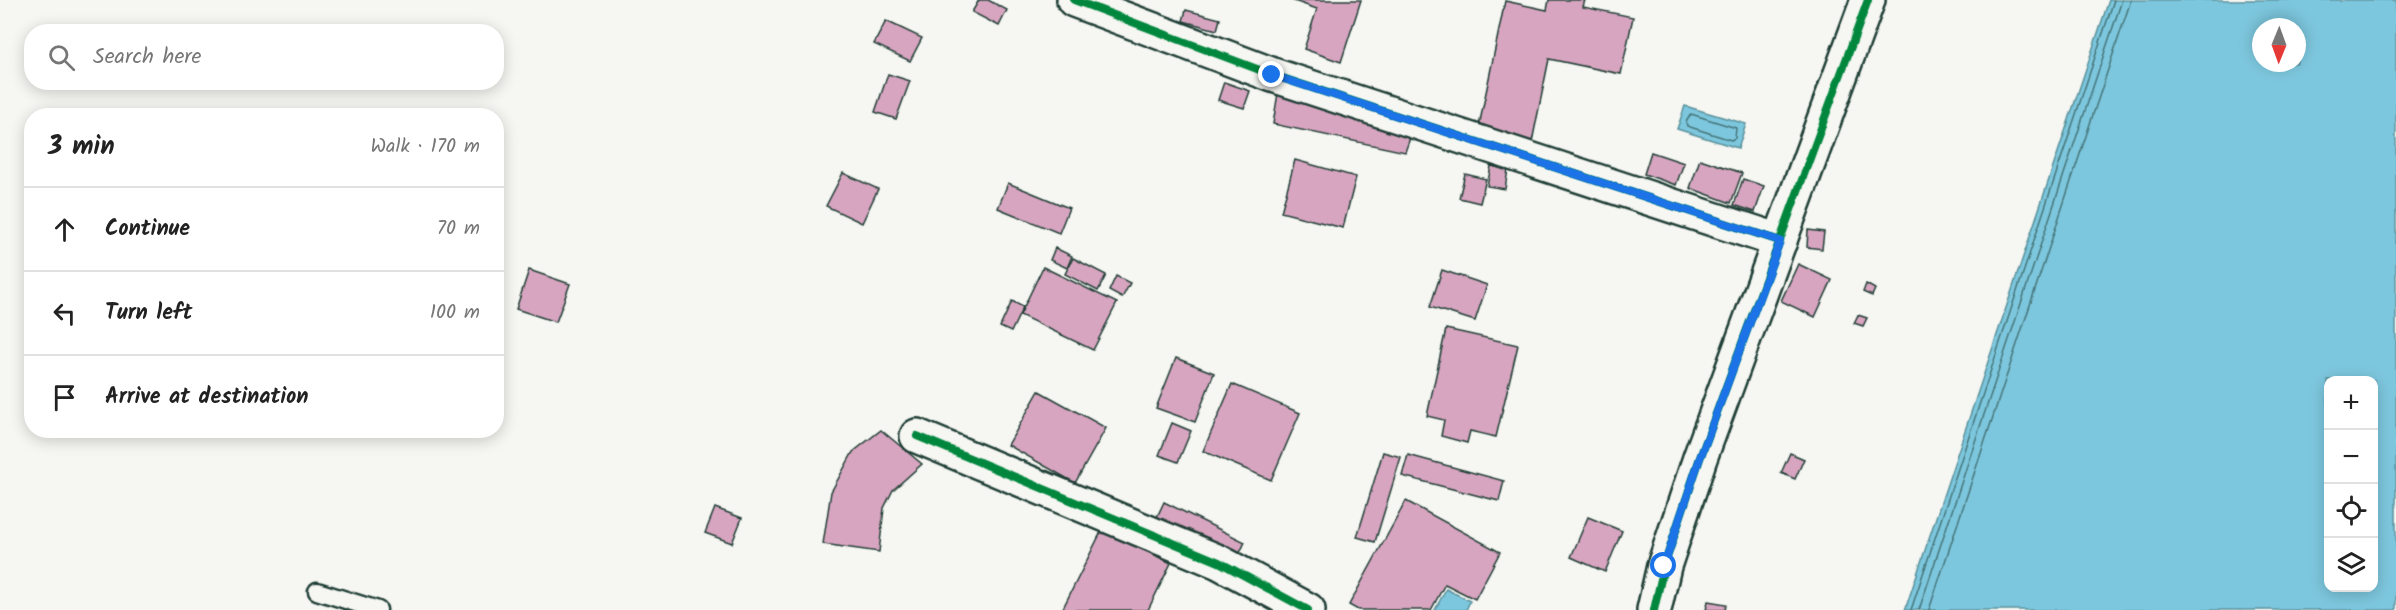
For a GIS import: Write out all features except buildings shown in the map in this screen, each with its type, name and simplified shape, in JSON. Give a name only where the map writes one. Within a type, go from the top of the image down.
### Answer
[{"type":"street","points":[[1074,0],[1272,75],[1780,241]]},
{"type":"street","points":[[1654,610],[1664,566],[1696,468],[1868,0]]},
{"type":"street","points":[[917,436],[1219,562],[1308,610]]},
{"type":"lane","points":[[317,591],[378,610]]},
{"type":"water","points":[[2109,0],[2396,0],[2396,610],[1905,610]]},
{"type":"water","points":[[1685,106],[1746,124],[1738,148],[1677,129]]},
{"type":"water","points":[[1446,589],[1470,601],[1466,610],[1435,610]]},
{"type":"cycle path","points":[[1074,0],[1273,75],[1780,241]]},
{"type":"cycle path","points":[[1654,610],[1664,566],[1700,458],[1868,0]]},
{"type":"cycle path","points":[[917,436],[1219,562],[1308,610]]},
{"type":"route","points":[[1272,75],[1780,241],[1700,458],[1664,566]]}]
